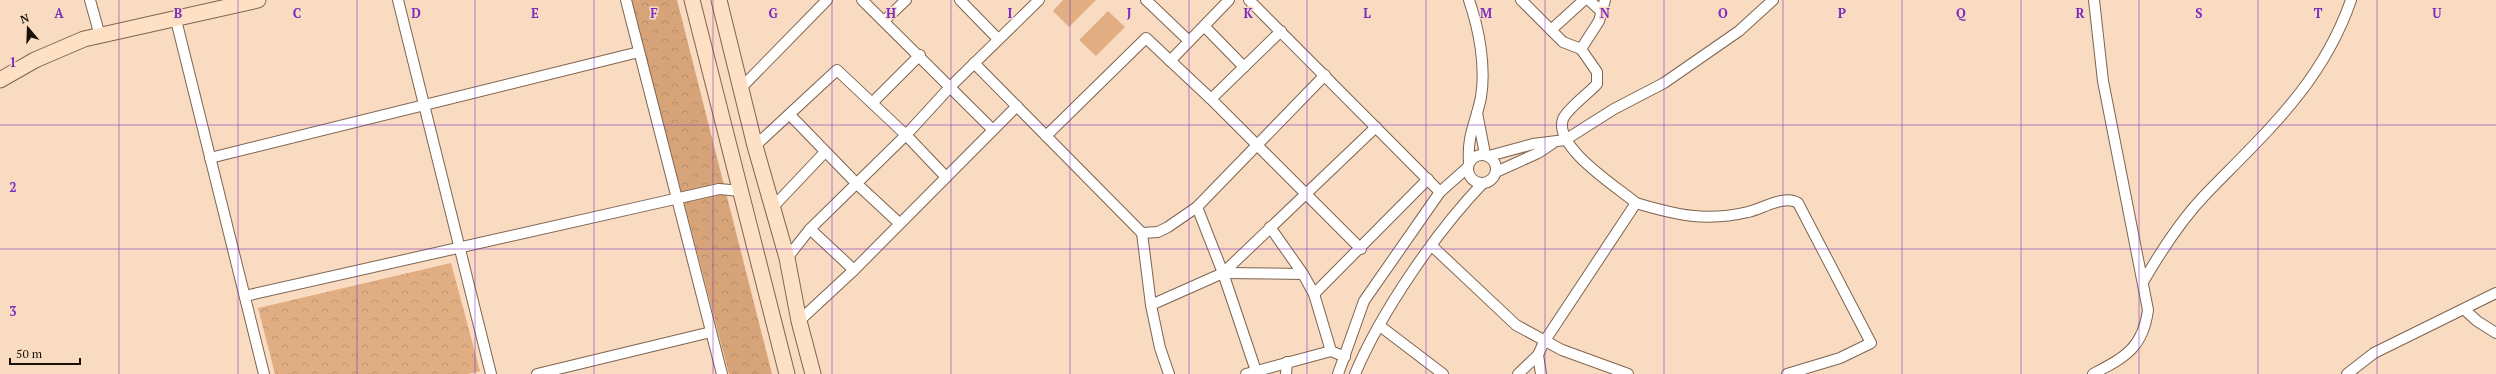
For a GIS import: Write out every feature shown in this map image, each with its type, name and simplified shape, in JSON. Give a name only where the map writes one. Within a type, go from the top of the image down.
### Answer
[{"type":"street","points":[[90,0],[100,36]]},
{"type":"street","points":[[0,80],[35,60],[84,39],[176,20],[258,0]]},
{"type":"street","points":[[398,0],[492,374]]},
{"type":"street","points":[[626,0],[722,374]]},
{"type":"street","points":[[692,0],[787,374]]},
{"type":"street","points":[[719,0],[755,146],[787,258],[799,321],[813,374]]},
{"type":"street","points":[[741,88],[827,0]]},
{"type":"street","points":[[862,0],[920,55],[993,130]]},
{"type":"street","points":[[884,21],[906,0]]},
{"type":"street","points":[[787,258],[810,229],[906,135],[950,87],[998,39],[1039,0]]},
{"type":"street","points":[[1146,0],[1189,41]]},
{"type":"street","points":[[1170,60],[1229,0]]},
{"type":"street","points":[[1249,0],[1440,192]]},
{"type":"street","points":[[1469,0],[1478,33],[1482,70],[1481,95],[1478,113],[1471,125],[1468,145],[1468,165],[1474,180],[1483,183]]},
{"type":"street","points":[[1521,0],[1563,42],[1582,50],[1599,77],[1590,93],[1564,117],[1562,126],[1565,140],[1593,170],[1636,203],[1669,213],[1703,217],[1738,214],[1787,199],[1798,203],[1872,343],[1840,358],[1787,374]]},
{"type":"street","points":[[1551,30],[1584,0]]},
{"type":"street","points":[[1589,0],[1602,12]]},
{"type":"street","points":[[1582,50],[1602,12],[1605,0]]},
{"type":"street","points":[[1338,374],[1345,358],[1364,301],[1440,192],[1468,165],[1475,156],[1487,155],[1533,144],[1565,140],[1614,109],[1664,83],[1739,31],[1773,0]]},
{"type":"street","points":[[2093,374],[2110,370],[2129,352],[2146,329],[2148,310],[2103,81],[2094,0]]},
{"type":"street","points":[[2143,282],[2180,225],[2204,196],[2253,149],[2311,80],[2329,52],[2351,0]]},
{"type":"street","points":[[964,1],[998,39]]},
{"type":"street","points":[[176,20],[264,374]]},
{"type":"street","points":[[1204,26],[1244,67]]},
{"type":"street","points":[[1212,99],[1281,31]]},
{"type":"street","points":[[1046,136],[1146,38],[1212,99],[1304,194],[1361,249]]},
{"type":"street","points":[[210,158],[639,52]]},
{"type":"street","points":[[872,103],[920,55]]},
{"type":"street","points":[[974,63],[1142,233],[1151,305],[1160,348],[1169,374]]},
{"type":"street","points":[[755,146],[837,70],[906,135],[946,177]]},
{"type":"street","points":[[1142,233],[1158,232],[1197,207],[1325,75]]},
{"type":"street","points":[[799,321],[854,270],[899,223],[1017,106]]},
{"type":"street","points":[[1478,113],[1487,155],[1495,163],[1496,172]]},
{"type":"street","points":[[790,115],[857,184],[899,223]]},
{"type":"street","points":[[1151,305],[1223,274],[1304,194],[1376,127]]},
{"type":"street","points":[[1355,374],[1380,326],[1432,246],[1455,214],[1483,183],[1491,179],[1496,172],[1538,153],[1554,142]]},
{"type":"street","points":[[772,208],[825,152]]},
{"type":"street","points":[[1314,294],[1361,249],[1428,179]]},
{"type":"street","points":[[245,296],[677,200],[719,189],[741,191]]},
{"type":"street","points":[[1518,374],[1538,355],[1544,342],[1636,203]]},
{"type":"street","points":[[1197,207],[1223,274],[1251,372],[1331,351],[1345,358]]},
{"type":"street","points":[[1270,227],[1303,274],[1314,294],[1331,351]]},
{"type":"street","points":[[810,229],[854,270]]},
{"type":"street","points":[[1432,246],[1516,325],[1544,342],[1581,358],[1628,374]]},
{"type":"street","points":[[1223,274],[1303,274]]},
{"type":"street","points":[[2347,374],[2374,353],[2465,310],[2496,293]]},
{"type":"street","points":[[2465,310],[2477,321],[2496,333]]},
{"type":"street","points":[[1380,326],[1442,374]]},
{"type":"street","points":[[537,374],[711,332]]},
{"type":"street","points":[[1538,355],[1541,374]]},
{"type":"street","points":[[1286,374],[1287,362]]},
{"type":"green space","points":[[631,0],[677,0],[772,374],[729,374]]},
{"type":"green space","points":[[1063,0],[1096,0],[1069,27],[1053,11]]},
{"type":"green space","points":[[1108,11],[1125,27],[1096,56],[1079,40]]},
{"type":"green space","points":[[451,263],[480,371],[468,374],[275,374],[258,308]]}]
